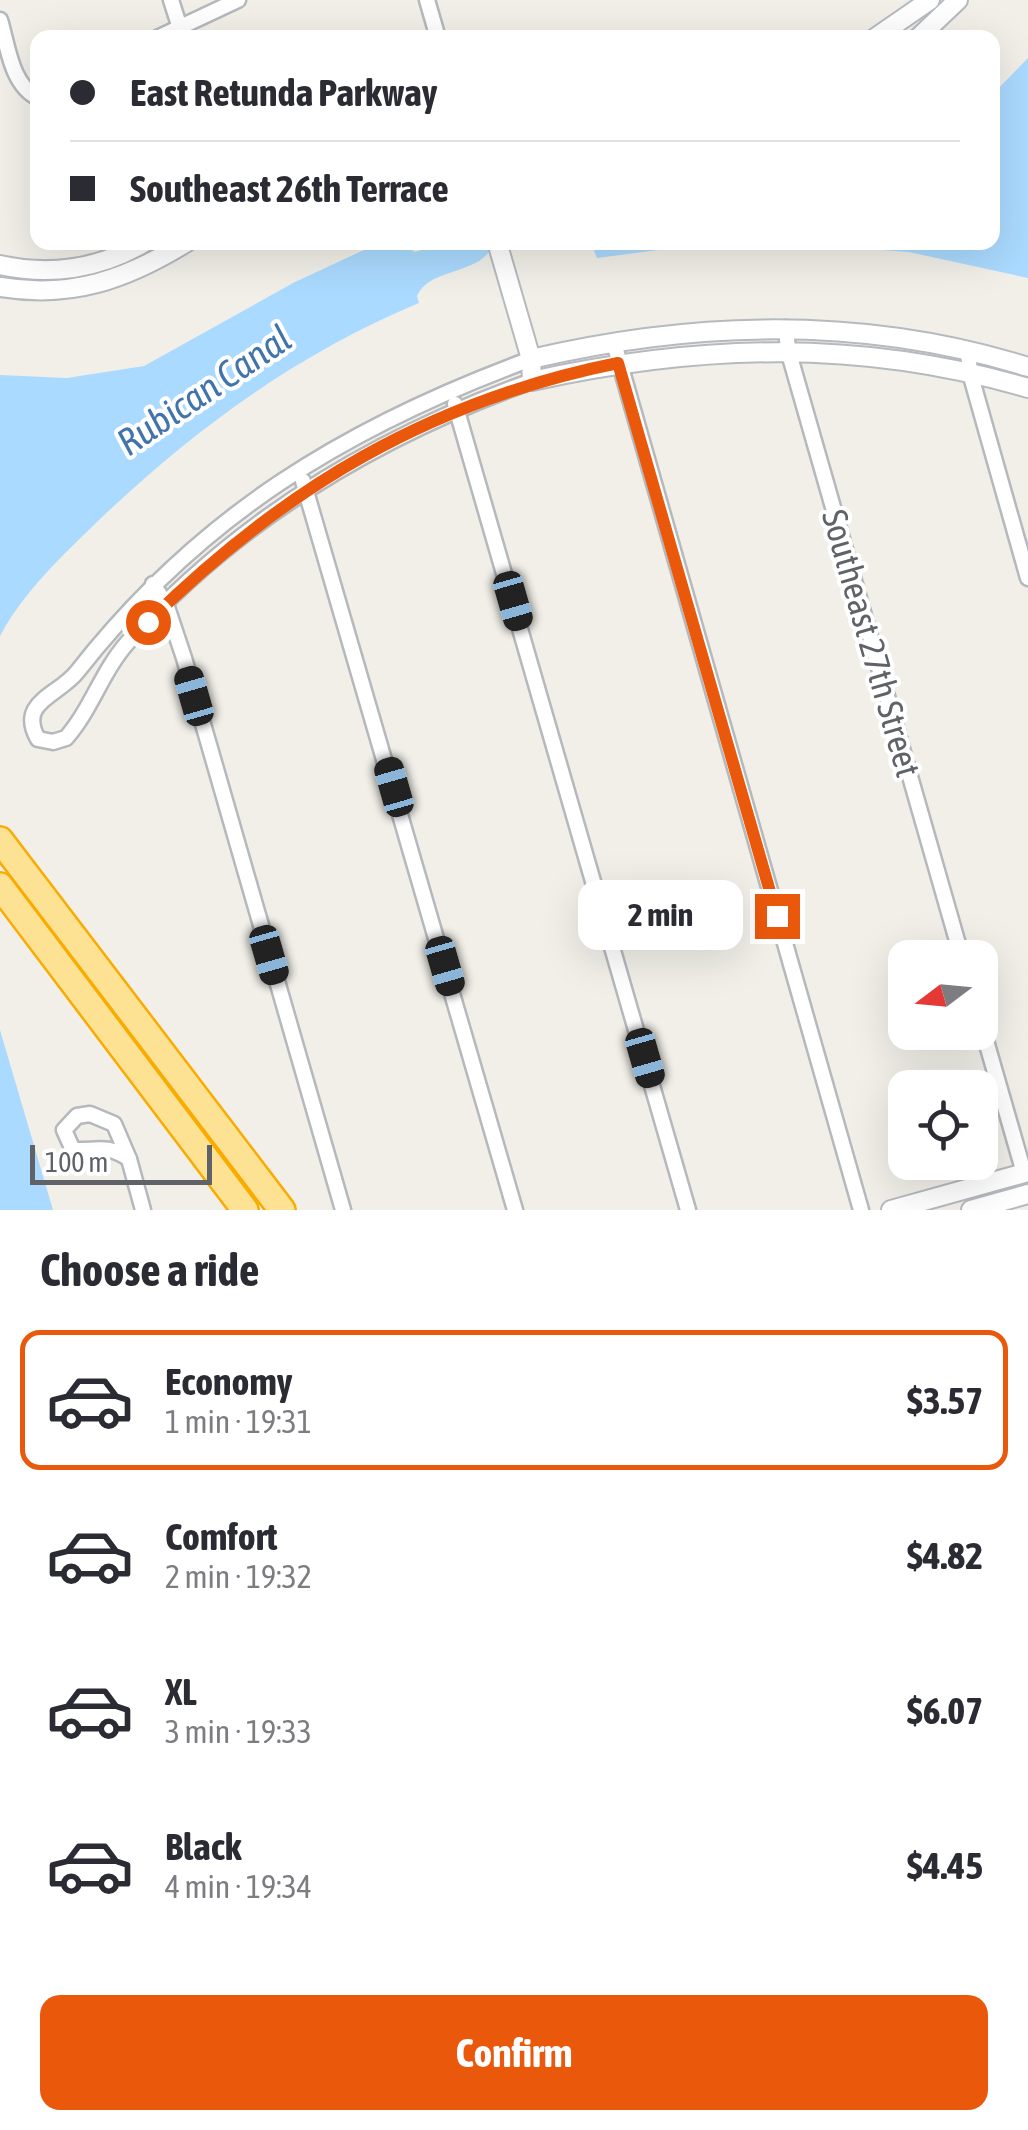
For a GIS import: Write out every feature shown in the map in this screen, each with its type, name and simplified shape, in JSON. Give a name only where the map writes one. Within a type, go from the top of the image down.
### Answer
[{"type":"highway","points":[[0,840],[282,1210]]},
{"type":"highway","points":[[0,886],[245,1210]]},
{"type":"street","points":[[171,0],[178,25]]},
{"type":"street","points":[[170,30],[238,0]]},
{"type":"street","points":[[427,0],[436,30]]},
{"type":"street","points":[[887,30],[930,0]]},
{"type":"street","points":[[926,30],[958,0]]},
{"type":"street","points":[[0,20],[16,73],[23,89],[30,94]]},
{"type":"street","points":[[0,265],[70,269],[103,262],[128,250]]},
{"type":"street","points":[[0,288],[34,292],[86,288],[134,273],[169,250]]},
{"type":"street","points":[[499,250],[531,359],[532,381]]},
{"type":"street","points":[[1028,367],[878,334],[786,328],[688,331],[531,359],[382,420],[297,468],[222,523],[153,584],[111,628],[65,687],[40,700],[31,712],[31,726],[38,739],[53,742],[75,728],[111,662],[166,604],[236,539],[307,488],[371,450],[532,381],[618,363],[713,351],[788,350],[970,374],[1028,388]]},
{"type":"street","name":"Southeast 27th Street","points":[[786,328],[788,350],[957,940]]},
{"type":"street","points":[[614,342],[861,1210]]},
{"type":"street","points":[[968,351],[970,374],[1028,578]]},
{"type":"street","points":[[449,390],[458,410],[688,1210]]},
{"type":"street","points":[[297,468],[307,488],[515,1210]]},
{"type":"street","points":[[153,584],[166,604],[342,1210]]},
{"type":"street","points":[[891,1210],[942,1203],[1026,1172],[989,1050]]},
{"type":"street","points":[[129,1159],[115,1149],[101,1146],[74,1150],[64,1130],[76,1116],[103,1117],[122,1137],[129,1159],[143,1210]]},
{"type":"street","points":[[971,1210],[1028,1194]]},
{"type":"water","points":[[1028,58],[1028,278],[909,252],[882,250],[1000,250],[1000,87]]},
{"type":"water","name":"Rubican Canal","points":[[364,250],[504,250],[489,252],[472,265],[431,281],[417,296],[419,303],[289,370],[210,425],[135,487],[58,561],[32,589],[0,636],[0,375],[67,378],[144,366],[295,282]]},
{"type":"water","points":[[594,250],[658,250],[597,258]]},
{"type":"water","points":[[0,1030],[53,1210],[0,1210]]},
{"type":"route","points":[[148,622],[236,539],[307,488],[371,450],[511,388],[618,363],[777,916]]}]
